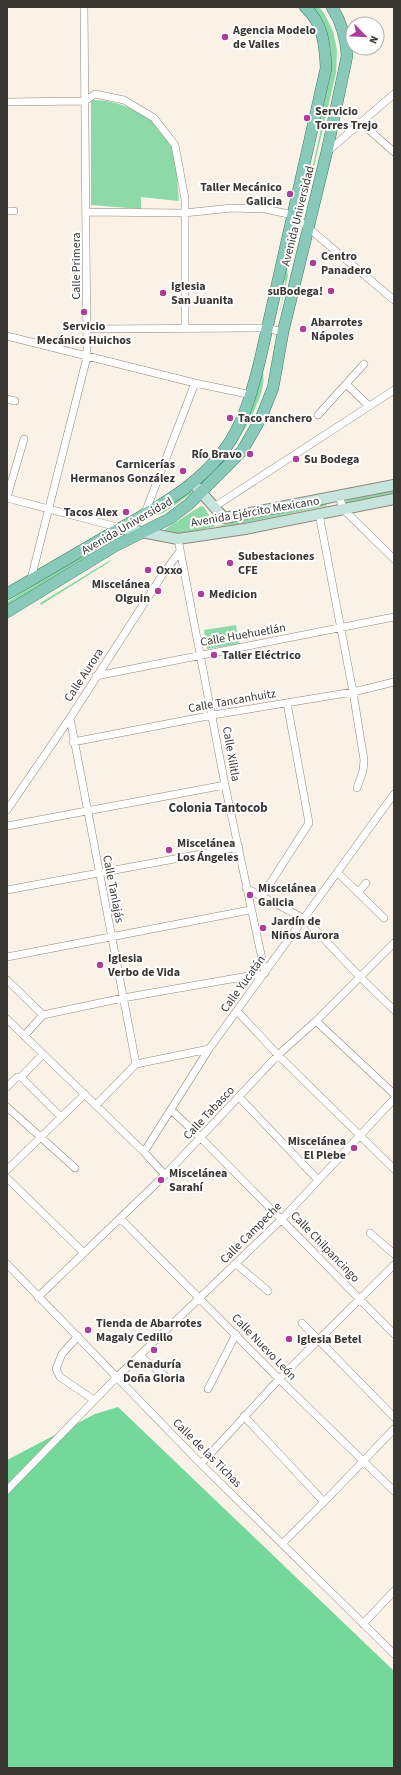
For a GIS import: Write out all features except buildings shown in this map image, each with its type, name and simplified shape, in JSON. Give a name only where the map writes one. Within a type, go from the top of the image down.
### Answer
[{"type":"main road","name":"Avenida Universidad","points":[[7,594],[121,528],[145,516],[193,483],[231,440],[252,395],[326,68],[323,37],[316,19],[305,7]]},
{"type":"main road","name":"Avenida Universidad","points":[[7,612],[115,546],[168,519],[201,492],[242,451],[261,418],[273,388],[283,332],[327,151],[347,56],[346,41],[342,25],[332,7]]},
{"type":"main road","name":"Avenida Ejército Mexicano","points":[[193,483],[224,518],[394,485]]},
{"type":"main road","name":"Avenida Ejército Mexicano","points":[[121,528],[143,531],[178,539],[238,530],[394,499]]},
{"type":"street","name":"Calle Primera","points":[[31,579],[50,509],[87,357],[87,212],[84,7]]},
{"type":"street","points":[[7,102],[85,101],[96,94],[124,100],[154,118],[175,145],[185,199],[185,328]]},
{"type":"street","points":[[327,151],[394,94]]},
{"type":"street","points":[[360,122],[394,152]]},
{"type":"street","points":[[87,212],[184,213],[232,208],[265,209],[293,215],[394,300]]},
{"type":"street","points":[[88,329],[266,328],[283,332]]},
{"type":"street","points":[[7,336],[87,357],[252,395]]},
{"type":"street","points":[[318,415],[364,364]]},
{"type":"street","points":[[145,516],[195,383]]},
{"type":"street","points":[[346,384],[369,406]]},
{"type":"street","points":[[214,507],[394,390]]},
{"type":"street","points":[[7,399],[15,401]]},
{"type":"street","points":[[24,439],[7,497],[121,528]]},
{"type":"street","points":[[339,495],[343,508],[394,559]]},
{"type":"street","points":[[319,514],[353,692],[364,760],[363,771],[357,788]]},
{"type":"street","name":"Calle Xilitla","points":[[178,539],[213,715],[225,785],[264,973]]},
{"type":"street","name":"Calle Aurora","points":[[7,810],[9,802],[70,718],[163,574],[180,551]]},
{"type":"street","name":"Calle Huehuetlán","points":[[96,676],[201,654],[394,618]]},
{"type":"street","name":"Calle Tancanhuitz","points":[[73,742],[213,715],[353,692],[394,682]]},
{"type":"street","points":[[262,896],[308,823],[287,703]]},
{"type":"street","name":"Calle Tanlajás","points":[[70,718],[86,812],[136,1064]]},
{"type":"street","points":[[7,826],[225,785]]},
{"type":"street","name":"Calle Yucatán","points":[[144,1152],[209,1049],[305,919],[394,794]]},
{"type":"street","points":[[7,890],[239,847]]},
{"type":"street","points":[[338,873],[384,918]]},
{"type":"street","points":[[358,893],[366,883]]},
{"type":"street","points":[[246,888],[305,919],[360,977],[394,1010]]},
{"type":"street","points":[[7,957],[250,910]]},
{"type":"street","name":"Calle Tabasco","points":[[38,1297],[165,1175],[278,1055],[316,1021],[394,943]]},
{"type":"street","points":[[24,1036],[43,1015],[123,998],[264,973]]},
{"type":"street","points":[[7,980],[43,1015]]},
{"type":"street","points":[[237,1011],[278,1055],[394,1169]]},
{"type":"street","points":[[7,1019],[144,1152],[165,1175]]},
{"type":"street","points":[[316,1021],[394,1094]]},
{"type":"street","points":[[96,1105],[136,1064],[209,1049]]},
{"type":"street","points":[[7,1087],[17,1077],[21,1077],[44,1054]]},
{"type":"street","points":[[21,1077],[61,1117]]},
{"type":"street","points":[[7,1170],[85,1094]]},
{"type":"street","points":[[239,1097],[317,1180]]},
{"type":"street","name":"Calle Campeche","points":[[7,1490],[117,1377],[282,1219],[394,1099]]},
{"type":"street","points":[[7,1107],[39,1138],[75,1168]]},
{"type":"street","name":"Calle Chilpancingo","points":[[171,1110],[282,1219],[394,1334]]},
{"type":"street","points":[[7,1178],[84,1253]]},
{"type":"street","name":"Calle Nuevo León","points":[[120,1218],[394,1491]]},
{"type":"street","points":[[370,1233],[394,1254]]},
{"type":"street","name":"Calle de las Tichas","points":[[7,1264],[201,1464],[394,1654]]},
{"type":"street","points":[[236,1264],[268,1291]]},
{"type":"street","points":[[201,1464],[279,1378],[394,1265]]},
{"type":"street","points":[[302,1323],[394,1417]]},
{"type":"street","points":[[208,1389],[236,1334]]},
{"type":"street","points":[[78,1336],[62,1354],[56,1369],[60,1376],[94,1400]]},
{"type":"street","points":[[140,1356],[170,1380]]},
{"type":"street","points":[[244,1416],[324,1502]]},
{"type":"street","points":[[282,1544],[364,1461],[394,1428]]},
{"type":"street","points":[[363,1624],[394,1592]]},
{"type":"green space","points":[[312,7],[319,7],[324,13],[333,31],[337,50],[336,73],[304,206],[320,133],[319,121],[331,71],[331,50],[326,31]]},
{"type":"green space","points":[[91,100],[115,103],[139,112],[150,119],[167,137],[174,154],[179,201],[141,197],[141,209],[91,205]]},
{"type":"green space","points":[[293,236],[287,268],[288,276],[279,315],[285,283],[283,273]]},
{"type":"green space","points":[[263,370],[263,383],[260,395],[248,423],[220,465],[203,481],[225,456]]},
{"type":"green space","points":[[394,490],[394,495],[346,504],[345,502],[347,500]]},
{"type":"green space","points":[[191,491],[192,493],[165,512],[155,516]]},
{"type":"green space","points":[[328,503],[326,506],[240,524],[214,527],[240,520]]},
{"type":"green space","points":[[201,506],[204,507],[215,525],[214,527],[172,535],[165,532],[165,529]]},
{"type":"green space","points":[[107,540],[109,542],[7,607],[7,602]]},
{"type":"green space","points":[[112,559],[108,563],[41,605],[40,603]]},
{"type":"green space","points":[[236,625],[239,644],[207,649],[204,630]]},
{"type":"green space","points":[[118,1407],[394,1671],[394,1768],[7,1768],[7,1460],[95,1414]]},
{"type":"place","name":"Agencia Modelo de Valles","points":[[225,37]]},
{"type":"place","name":"Servicio Torres Trejo","points":[[307,118]]},
{"type":"place","name":"Taller Mecánico Galicia","points":[[290,194]]},
{"type":"place","name":"Centro Panadero","points":[[313,263]]},
{"type":"place","name":"suBodega!","points":[[331,291]]},
{"type":"place","name":"Iglesia San Juanita","points":[[163,293]]},
{"type":"place","name":"Servicio Mecánico Huichos","points":[[84,312]]},
{"type":"place","name":"Abarrotes Nápoles","points":[[303,329]]},
{"type":"place","name":"Taco ranchero","points":[[230,418]]},
{"type":"place","name":"Río Bravo","points":[[250,454]]},
{"type":"place","name":"Su Bodega","points":[[296,459]]},
{"type":"place","name":"Carnicerías Hermanos González","points":[[183,471]]},
{"type":"place","name":"Tacos Alex","points":[[126,512]]},
{"type":"place","name":"Subestaciones CFE","points":[[230,563]]},
{"type":"place","name":"Oxxo","points":[[148,570]]},
{"type":"place","name":"Miscelánea Olguin","points":[[158,591]]},
{"type":"place","name":"Medicion","points":[[201,594]]},
{"type":"place","name":"Taller Eléctrico","points":[[214,655]]},
{"type":"place","name":"Miscelánea Los Ángeles","points":[[169,850]]},
{"type":"place","name":"Miscelánea Galicia","points":[[250,895]]},
{"type":"place","name":"Jardín de Niños Aurora","points":[[263,928]]},
{"type":"place","name":"Iglesia Verbo de Vida","points":[[100,965]]},
{"type":"place","name":"Miscelánea El Plebe","points":[[354,1148]]},
{"type":"place","name":"Miscelánea Sarahí","points":[[161,1180]]},
{"type":"place","name":"Tienda de Abarrotes Magaly Cedillo","points":[[88,1330]]},
{"type":"place","name":"Iglesia Betel","points":[[289,1339]]},
{"type":"place","name":"Cenaduría Doña Gloria","points":[[154,1350]]},
{"type":"district","name":"Colonia Tantocob","points":[[218,808]]}]
